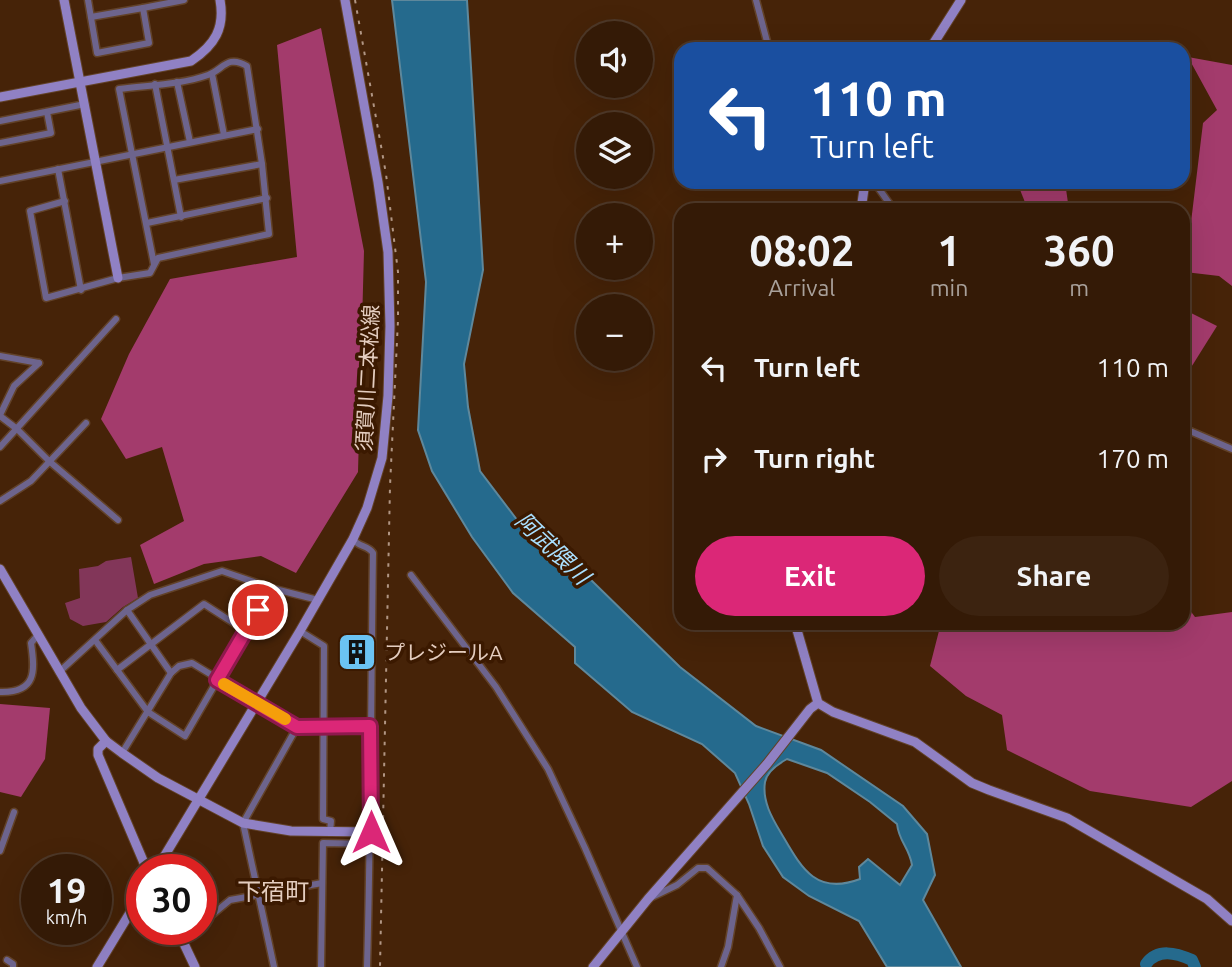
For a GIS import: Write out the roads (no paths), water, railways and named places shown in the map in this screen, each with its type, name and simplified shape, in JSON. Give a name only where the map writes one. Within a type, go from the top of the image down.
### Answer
[{"type":"street","points":[[64,0],[118,278]]},
{"type":"street","points":[[88,0],[97,53],[149,43],[143,8]]},
{"type":"street","points":[[91,17],[184,0]]},
{"type":"street","points":[[0,97],[191,61],[207,51],[217,36],[222,13],[220,0]]},
{"type":"street","name":"須賀川二本松線","points":[[166,854],[353,539],[367,508],[382,458],[388,396],[390,326],[386,240],[345,0]]},
{"type":"street","points":[[756,0],[767,42]]},
{"type":"street","points":[[934,42],[961,0]]},
{"type":"street","points":[[65,201],[30,211],[46,298],[118,278],[150,273],[158,258],[269,234],[258,129],[247,66],[239,62],[224,64],[212,74],[191,81],[119,89],[154,264]]},
{"type":"street","points":[[212,74],[224,135]]},
{"type":"street","points":[[177,82],[190,142]]},
{"type":"street","points":[[155,84],[181,217]]},
{"type":"street","points":[[0,121],[85,104]]},
{"type":"street","points":[[0,144],[51,133],[47,112]]},
{"type":"street","points":[[0,181],[258,129]]},
{"type":"street","points":[[174,180],[262,164]]},
{"type":"street","points":[[58,169],[80,290]]},
{"type":"street","points":[[147,223],[267,198]]},
{"type":"street","points":[[0,447],[116,319]]},
{"type":"street","points":[[0,356],[39,363],[21,378],[4,398],[0,415],[118,520]]},
{"type":"street","points":[[0,501],[31,481],[86,423]]},
{"type":"street","points":[[1190,431],[1232,449]]},
{"type":"street","points":[[353,539],[357,545],[371,549],[373,553],[371,844],[367,967]]},
{"type":"street","points":[[0,569],[80,708],[106,741],[122,753],[158,778],[243,823],[291,831],[371,832]]},
{"type":"street","points":[[59,672],[127,610],[150,595],[222,571],[271,588],[318,600]]},
{"type":"street","points":[[411,575],[496,687],[548,769],[637,967]]},
{"type":"street","points":[[95,640],[148,712],[185,736],[271,588]]},
{"type":"street","points":[[117,670],[204,604],[246,631]]},
{"type":"street","points":[[127,610],[171,673]]},
{"type":"street","points":[[797,630],[818,703],[833,712],[915,742],[972,783],[1067,818],[1207,899],[1232,921]]},
{"type":"street","points":[[300,631],[324,646],[323,819],[331,821],[330,832]]},
{"type":"street","points":[[0,692],[20,690],[32,678],[34,666],[30,643],[38,635]]},
{"type":"street","points":[[122,753],[171,673],[179,666],[192,663],[297,727],[370,726]]},
{"type":"street","points":[[593,967],[648,899],[767,764],[810,709],[818,703]]},
{"type":"street","points":[[274,967],[243,823],[297,727]]},
{"type":"street","points":[[106,741],[98,749],[98,755],[140,854]]},
{"type":"street","points":[[0,851],[14,812]]},
{"type":"street","points":[[321,967],[323,843],[371,844]]},
{"type":"street","points":[[648,899],[677,886],[704,866],[737,895],[780,967]]},
{"type":"street","points":[[217,911],[230,900],[321,883]]},
{"type":"street","points":[[721,967],[728,947],[737,895]]},
{"type":"street","points":[[97,967],[126,919]]},
{"type":"street","points":[[184,945],[195,967]]},
{"type":"street","points":[[7,960],[13,967]]},
{"type":"water","points":[[392,0],[467,0],[483,270],[464,364],[468,407],[480,471],[530,537],[586,575],[680,667],[756,726],[821,750],[903,806],[927,834],[935,875],[923,900],[961,967],[887,967],[859,921],[809,896],[783,877],[763,846],[735,773],[702,744],[632,712],[575,663],[575,647],[513,593],[472,537],[432,471],[418,430],[426,282]],"holes":[[[787,759],[827,773],[897,824],[912,865],[900,885],[868,859],[859,867],[860,879],[831,884],[811,875],[795,857],[768,809],[764,789],[766,778],[773,768]]]},
{"type":"waterway","points":[[1146,964],[1156,956],[1168,953],[1192,960],[1195,967]]},
{"type":"railway","points":[[355,0],[386,174],[398,272],[390,486],[380,967]]},
{"type":"place","name":"プレジールA","points":[[357,652]]},
{"type":"district","name":"下宿町","points":[[273,891]]},
{"type":"water label","name":"阿武隈川","points":[[553,548]]}]
